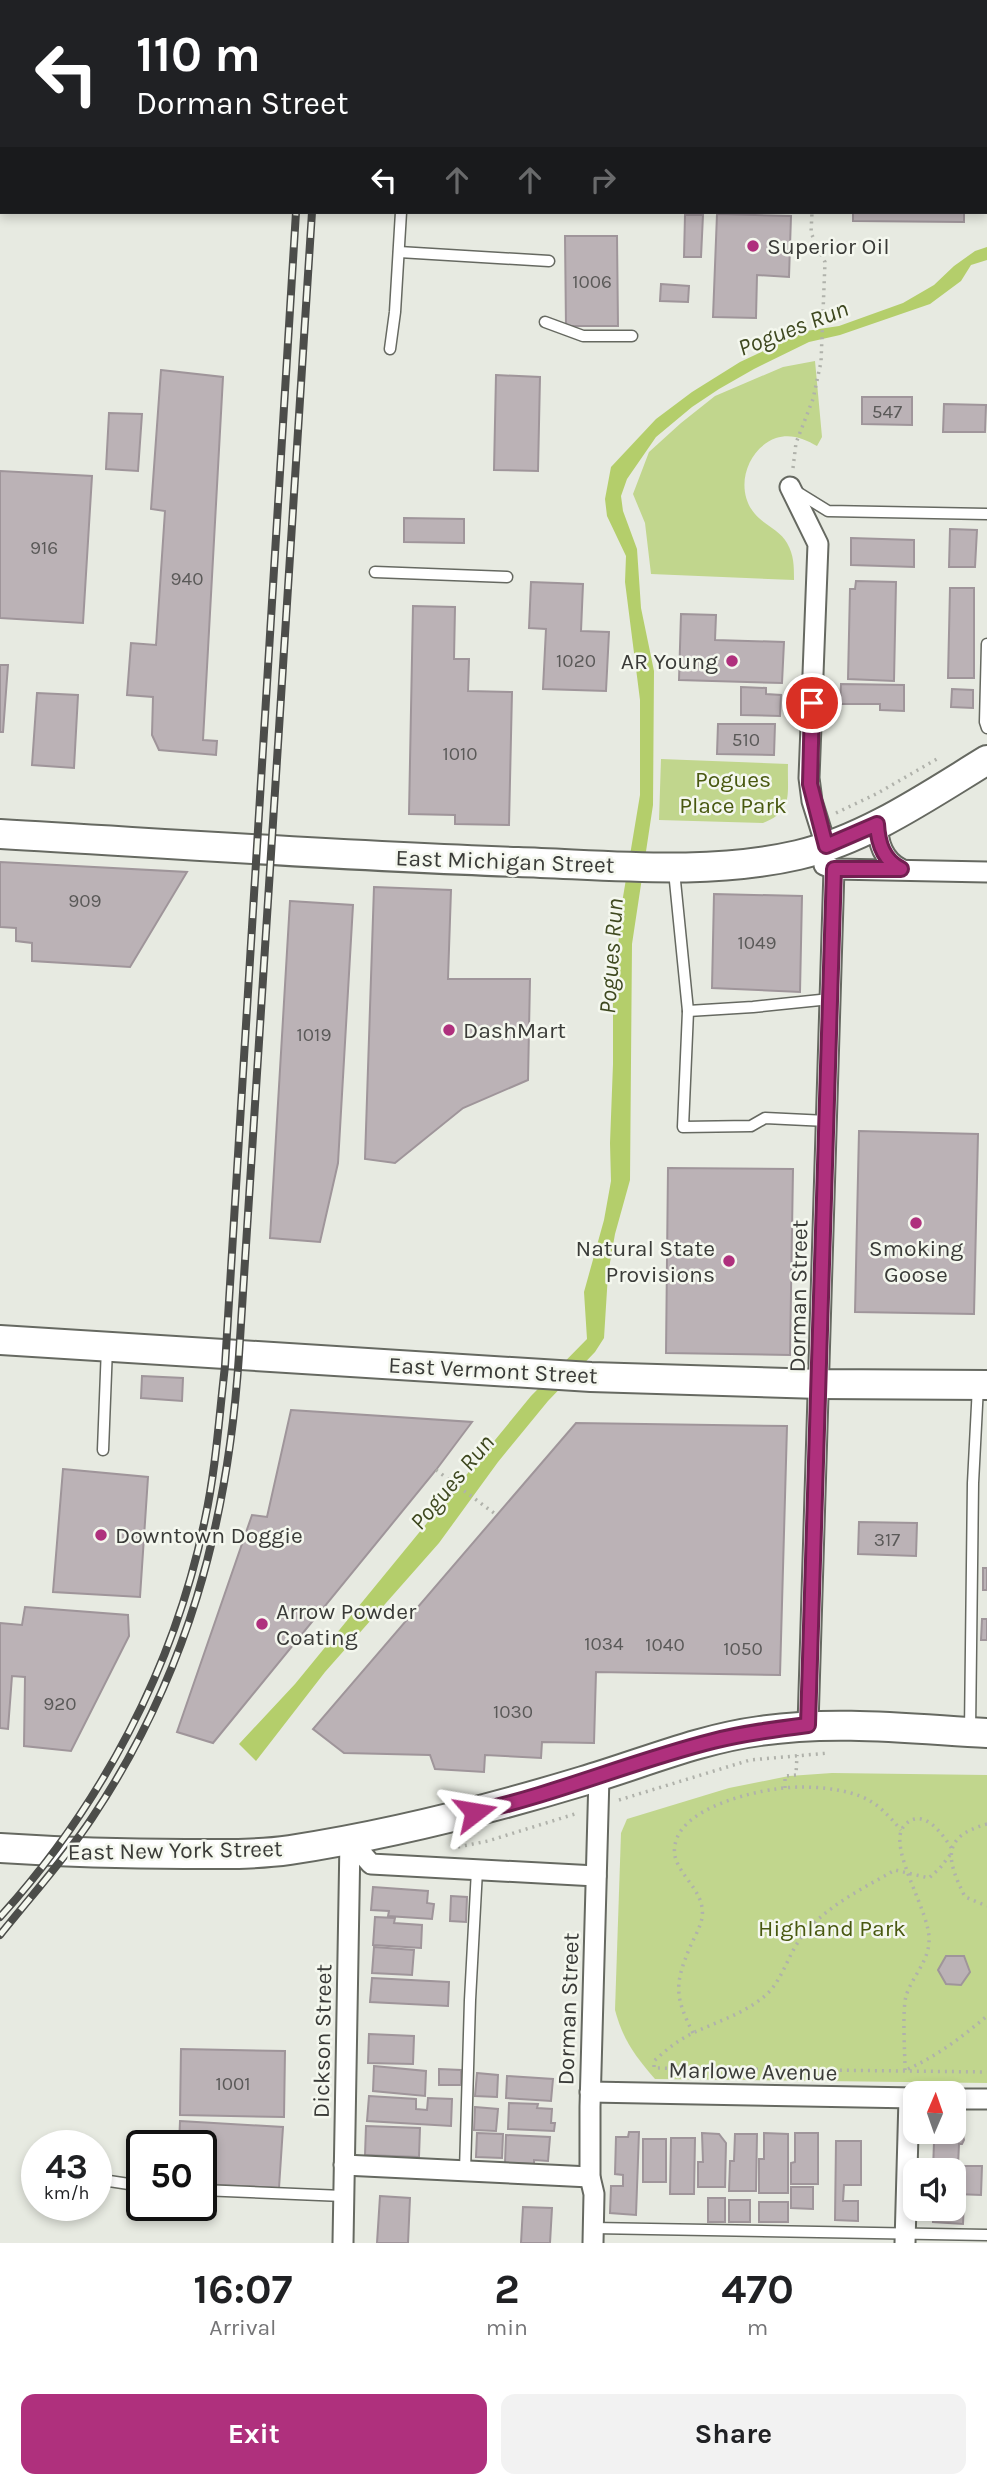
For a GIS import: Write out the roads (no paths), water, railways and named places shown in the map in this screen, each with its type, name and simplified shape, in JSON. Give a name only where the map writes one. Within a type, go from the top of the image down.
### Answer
[{"type":"main road","name":"East Michigan Street","points":[[0,834],[410,858],[672,867],[748,863],[799,854],[877,824],[987,760]]},
{"type":"main road","name":"East Vermont Street","points":[[0,1340],[592,1377],[820,1384],[983,1385]]},
{"type":"main road","name":"East New York Street","points":[[0,1848],[67,1852],[242,1854],[288,1850],[350,1840],[500,1806],[713,1741],[758,1731],[808,1725],[978,1732]]},
{"type":"street","name":"Dorman Street","points":[[790,487],[818,544],[809,778],[826,845],[830,999],[808,1725]]},
{"type":"street","points":[[877,824],[878,841],[890,864],[901,869]]},
{"type":"street","points":[[826,845],[901,869],[987,872]]},
{"type":"street","name":"Dorman Street","points":[[593,2235],[590,2092],[599,1776]]},
{"type":"street","points":[[350,1840],[371,1864],[596,1876]]},
{"type":"street","name":"Dickson Street","points":[[343,2243],[350,1840]]},
{"type":"street","name":"Marlowe Avenue","points":[[590,2092],[903,2098]]},
{"type":"street","points":[[966,2099],[987,2099]]},
{"type":"street","points":[[905,2238],[910,2144]]},
{"type":"street","points":[[344,2165],[590,2176]]},
{"type":"lane","points":[[390,349],[401,214]]},
{"type":"lane","points":[[399,252],[549,261]]},
{"type":"lane","points":[[545,322],[583,336],[632,336]]},
{"type":"lane","points":[[790,487],[828,511],[987,514]]},
{"type":"lane","points":[[375,572],[507,577]]},
{"type":"lane","points":[[987,644],[987,728]]},
{"type":"lane","points":[[672,867],[688,1011],[683,1127],[751,1126],[765,1118],[827,1121]]},
{"type":"lane","points":[[688,1011],[830,999]]},
{"type":"lane","points":[[103,1450],[107,1347]]},
{"type":"lane","points":[[978,1732],[973,1483],[983,1385]]},
{"type":"lane","points":[[465,2171],[477,1870]]},
{"type":"lane","points":[[217,2191],[343,2196]]},
{"type":"lane","points":[[593,2235],[905,2238],[987,2235]]},
{"type":"railway","points":[[0,1917],[37,1874],[70,1829],[129,1732],[175,1628],[192,1574],[209,1500],[225,1366],[296,214]]},
{"type":"railway","points":[[0,1935],[82,1833],[125,1764],[154,1710],[197,1597],[225,1479],[239,1355],[312,214]]},
{"type":"place","name":"Superior Oil","points":[[753,246]]},
{"type":"place","name":"AR Young","points":[[732,661]]},
{"type":"place","name":"DashMart","points":[[449,1030]]},
{"type":"place","name":"Smoking Goose","points":[[916,1223]]},
{"type":"place","name":"Natural State Provisions","points":[[729,1261]]},
{"type":"place","name":"Downtown Doggie","points":[[101,1535]]},
{"type":"place","name":"Arrow Powder Coating","points":[[262,1624]]},
{"type":"water label","name":"Pogues Run","points":[[793,328]]},
{"type":"water label","name":"Pogues Run","points":[[611,956]]},
{"type":"water label","name":"Pogues Run","points":[[452,1482]]},
{"type":"park label","name":"Pogues Place Park","points":[[733,792]]},
{"type":"park label","name":"Highland Park","points":[[832,1928]]}]
